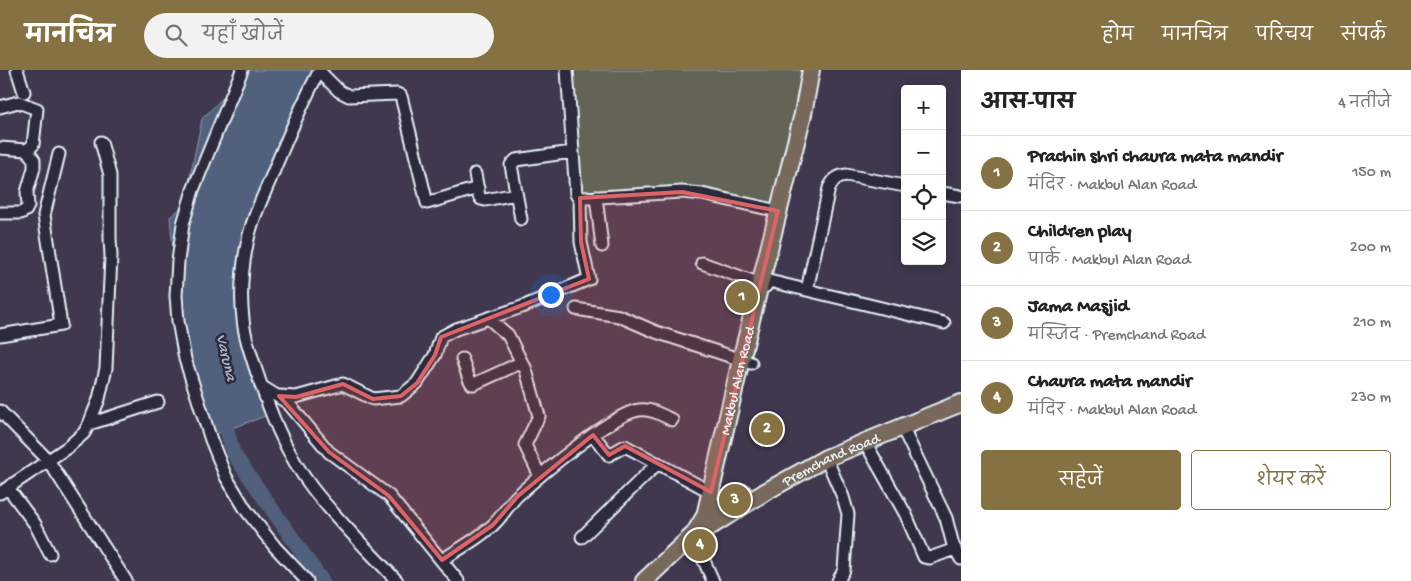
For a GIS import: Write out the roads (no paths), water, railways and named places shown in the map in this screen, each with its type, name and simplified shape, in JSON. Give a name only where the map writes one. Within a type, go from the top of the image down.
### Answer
[{"type":"highway","name":"Makbul Alan Road","points":[[644,581],[694,534],[705,516],[792,177],[811,70]]},
{"type":"highway","name":"Makbul Alan Road","points":[[766,284],[778,211],[806,141],[819,70]]},
{"type":"highway","name":"Makbul Alan Road","points":[[658,581],[697,545],[714,517],[746,361]]},
{"type":"highway","name":"Premchand Road","points":[[715,510],[810,454],[848,437],[961,394]]},
{"type":"highway","name":"Premchand Road","points":[[708,528],[765,492],[826,458],[961,403]]},
{"type":"street","points":[[17,70],[24,92]]},
{"type":"street","points":[[242,70],[193,190],[183,224],[176,296],[178,321],[185,359],[211,440],[226,477],[246,510],[275,548],[307,581]]},
{"type":"street","points":[[398,581],[344,526],[313,489],[288,450],[270,411],[243,322],[242,282],[247,243],[278,160],[319,70],[334,87],[349,96],[396,94],[401,96],[427,203],[478,188]]},
{"type":"street","points":[[279,396],[296,397],[343,384],[372,399],[401,396],[417,383],[435,355],[441,337],[456,329],[522,307],[589,279],[581,242],[580,198],[576,194],[566,70]]},
{"type":"street","points":[[0,107],[18,102],[37,108],[33,145],[27,150],[0,148]]},
{"type":"street","points":[[50,554],[35,524],[4,490],[78,440],[90,424],[99,399],[106,368],[111,271],[110,175],[101,142]]},
{"type":"street","points":[[0,213],[21,213],[28,206],[27,192],[34,168],[34,160],[27,150]]},
{"type":"street","points":[[521,219],[511,165],[514,161],[572,152]]},
{"type":"street","points":[[0,335],[61,325],[44,215],[59,154]]},
{"type":"street","points":[[475,174],[480,198],[483,200],[516,194]]},
{"type":"street","points":[[807,290],[829,188],[835,179],[846,175],[901,185]]},
{"type":"street","points":[[580,198],[682,192],[702,194],[778,211]]},
{"type":"street","points":[[946,194],[960,196]]},
{"type":"street","points":[[596,197],[602,246]]},
{"type":"street","points":[[702,263],[766,284],[807,290],[944,323]]},
{"type":"street","points":[[576,309],[619,316],[656,332],[746,361]]},
{"type":"street","points":[[488,318],[508,335],[526,370],[539,416],[525,445],[540,476]]},
{"type":"street","points":[[462,360],[472,384],[515,365],[522,365]]},
{"type":"street","points":[[261,386],[279,396],[297,412],[330,452],[389,496],[458,581]]},
{"type":"street","points":[[90,424],[158,402]]},
{"type":"street","points":[[442,560],[493,525],[518,496],[540,476],[592,435],[622,416],[639,410],[655,412],[672,420]]},
{"type":"street","points":[[0,411],[48,460],[126,581]]},
{"type":"street","points":[[865,442],[906,515],[924,557],[930,558],[958,554],[946,518],[902,427]]},
{"type":"street","points":[[592,435],[609,455],[625,446],[711,492]]},
{"type":"street","points":[[826,458],[843,497],[848,514],[844,570],[838,581]]},
{"type":"street","points":[[582,537],[658,463]]},
{"type":"street","points":[[697,545],[713,581]]},
{"type":"water","points":[[242,70],[330,70],[299,116],[249,228],[240,327],[268,415],[205,438],[184,372],[170,217],[184,205],[202,119],[239,81]]},
{"type":"waterway","name":"Varuna","points":[[222,410],[233,453],[322,581]]},
{"type":"place","name":"Prachin shri chaura mata mandir","points":[[742,297]]},
{"type":"place","name":"Children play","points":[[767,429]]},
{"type":"place","name":"Jama Masjid","points":[[735,500]]},
{"type":"place","name":"Chaura mata mandir","points":[[700,545]]}]
